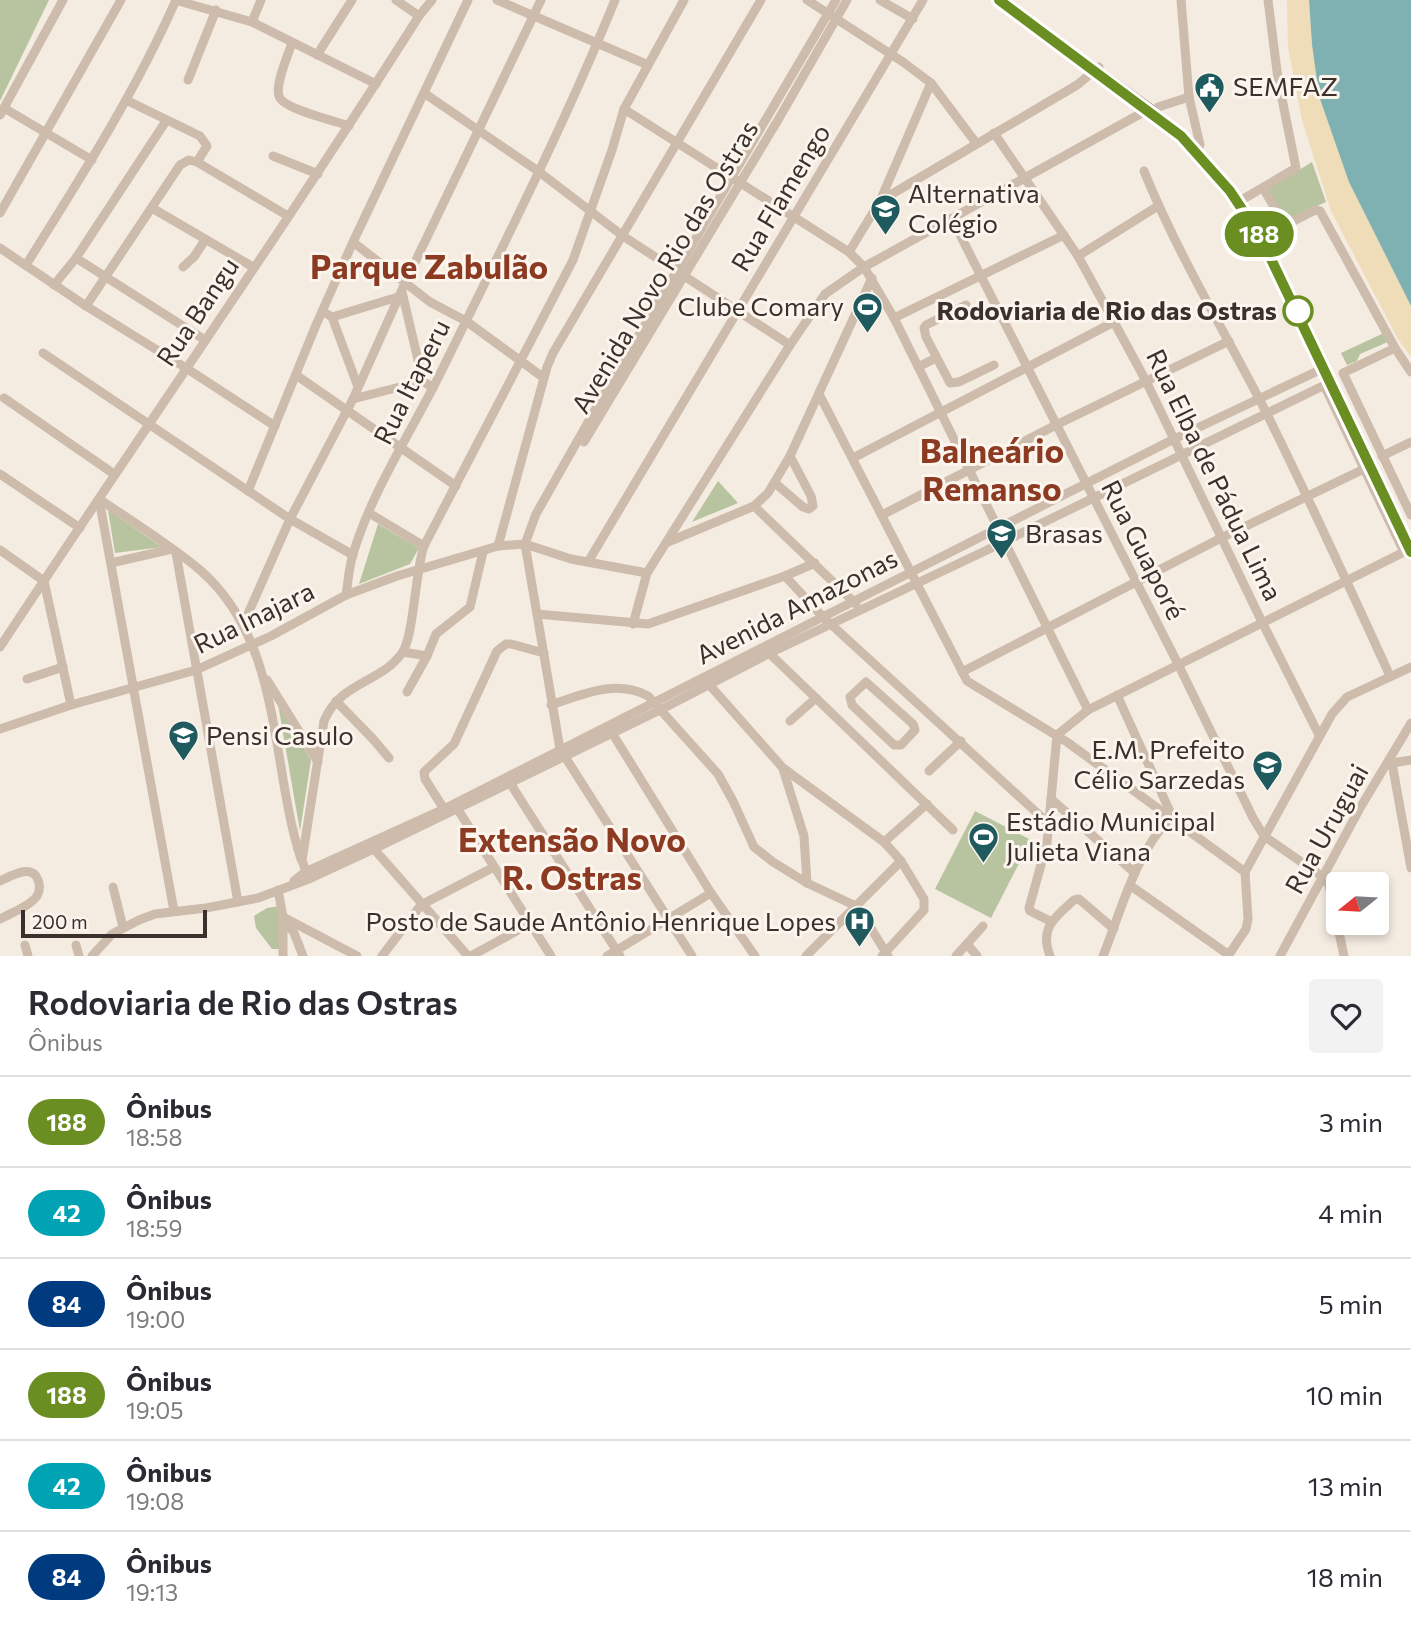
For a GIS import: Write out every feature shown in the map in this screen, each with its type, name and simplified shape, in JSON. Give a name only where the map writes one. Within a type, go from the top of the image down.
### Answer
[{"type":"highway","points":[[999,0],[1153,108],[1200,145],[1245,198],[1411,536]]},
{"type":"highway","points":[[1012,0],[1098,69]]},
{"type":"highway","points":[[1153,108],[1199,153],[1264,236],[1324,368],[1327,383],[1409,554]]},
{"type":"street","points":[[63,0],[2,112],[46,133],[92,160]]},
{"type":"street","points":[[0,213],[121,0]]},
{"type":"street","points":[[26,265],[92,160],[146,66],[176,0],[252,22],[376,85]]},
{"type":"street","points":[[252,22],[261,0]]},
{"type":"street","points":[[317,55],[352,0]]},
{"type":"street","points":[[396,0],[419,16]]},
{"type":"street","name":"Rua Bangu","points":[[1,642],[318,174],[419,16],[432,0]]},
{"type":"street","points":[[248,491],[322,311],[468,0]]},
{"type":"street","points":[[497,0],[648,65]]},
{"type":"street","points":[[243,625],[290,519],[353,399],[541,0]]},
{"type":"street","name":"Rua Itaperu","points":[[346,596],[353,555],[369,513],[538,172],[615,0]]},
{"type":"street","points":[[302,860],[324,721],[336,701],[393,662],[403,652],[417,570],[424,546],[573,260],[624,109],[684,0]]},
{"type":"street","points":[[498,546],[544,378],[560,339],[761,0]]},
{"type":"street","points":[[807,0],[931,83],[976,143]]},
{"type":"street","name":"Avenida Novo Rio das Ostras","points":[[831,17],[836,0]]},
{"type":"street","name":"Avenida Novo Rio das Ostras","points":[[561,753],[529,560],[528,545],[536,514],[681,274],[831,17],[847,0]]},
{"type":"street","points":[[880,0],[913,19]]},
{"type":"street","name":"Rua Flamengo","points":[[588,562],[923,0]]},
{"type":"street","points":[[1181,0],[1189,97],[1200,145]]},
{"type":"street","points":[[1245,198],[1292,172],[1297,165],[1278,79],[1268,0]]},
{"type":"street","points":[[188,80],[216,10]]},
{"type":"street","points":[[292,43],[278,87],[281,101],[349,126]]},
{"type":"street","points":[[880,201],[1098,69]]},
{"type":"street","points":[[849,252],[880,201],[931,83]]},
{"type":"street","points":[[424,93],[538,172],[623,236],[790,345]]},
{"type":"street","points":[[632,624],[647,573],[825,294],[864,267],[1153,108],[1189,97]]},
{"type":"street","points":[[126,100],[200,136],[205,142],[205,150],[197,162]]},
{"type":"street","points":[[624,109],[849,252],[864,267],[894,318],[1088,710]]},
{"type":"street","points":[[54,285],[76,258],[166,121]]},
{"type":"street","name":"Rua Elba de Pádua Lima","points":[[994,133],[1078,256],[1115,322],[1319,735]]},
{"type":"street","points":[[273,156],[318,174]]},
{"type":"street","points":[[86,306],[180,165],[189,160],[197,162],[288,216]]},
{"type":"street","points":[[1144,171],[1189,270],[1266,413],[1390,676]]},
{"type":"street","points":[[1263,188],[1285,225]]},
{"type":"street","points":[[1078,256],[1158,206]]},
{"type":"street","points":[[152,208],[253,267]]},
{"type":"street","points":[[1264,236],[1315,210],[1322,214],[1395,348],[1411,372]]},
{"type":"street","name":"Rua Guaporé","points":[[952,219],[1264,836],[1323,877]]},
{"type":"street","points":[[894,318],[1063,235]]},
{"type":"street","points":[[183,267],[194,257],[205,240]]},
{"type":"street","points":[[353,242],[402,291],[466,321],[544,378]]},
{"type":"street","points":[[0,248],[275,426]]},
{"type":"street","points":[[76,258],[205,340]]},
{"type":"street","points":[[668,542],[754,506],[768,493],[790,456],[872,278]]},
{"type":"street","points":[[332,317],[402,291]]},
{"type":"street","points":[[402,291],[423,381],[433,388]]},
{"type":"street","points":[[966,305],[924,328],[936,358],[946,378],[954,384],[994,365]]},
{"type":"street","points":[[322,311],[332,317],[358,387]]},
{"type":"street","points":[[853,458],[1115,322]]},
{"type":"street","points":[[882,515],[1056,425],[1229,341]]},
{"type":"street","points":[[1395,348],[1343,373],[1411,515]]},
{"type":"street","points":[[43,353],[290,519],[353,555]]},
{"type":"street","points":[[918,368],[936,358]]},
{"type":"street","name":"Avenida Amazonas","points":[[766,650],[832,625],[911,573],[1174,439],[1324,368]]},
{"type":"street","points":[[296,375],[456,486]]},
{"type":"street","points":[[353,399],[423,381]]},
{"type":"street","points":[[1050,921],[1029,908],[1043,861],[1057,735],[1088,710],[1117,695],[1262,622],[1409,554],[1364,469],[1327,383]]},
{"type":"street","name":"Avenida Amazonas","points":[[307,876],[374,849],[766,650],[823,617],[916,583],[1327,383]]},
{"type":"street","points":[[819,394],[967,681],[1057,735],[1172,816],[1245,872]]},
{"type":"street","points":[[4,398],[114,474]]},
{"type":"street","points":[[1382,456],[1411,442]]},
{"type":"street","points":[[775,483],[803,507],[809,509],[813,506],[811,496],[790,456]]},
{"type":"street","points":[[962,672],[1221,538],[1364,469]]},
{"type":"street","points":[[0,474],[80,528]]},
{"type":"street","points":[[99,499],[201,570],[215,586],[243,625],[263,674],[318,762]]},
{"type":"street","points":[[99,499],[174,911]]},
{"type":"street","points":[[754,506],[858,606]]},
{"type":"street","points":[[369,513],[424,546]]},
{"type":"street","points":[[528,545],[552,555],[647,573]]},
{"type":"street","name":"Rua Inajara","points":[[0,729],[71,705],[196,670],[251,646],[346,596],[417,570],[498,546],[528,545]]},
{"type":"street","points":[[0,550],[44,581],[71,705]]},
{"type":"street","points":[[110,564],[174,551]]},
{"type":"street","points":[[174,551],[239,902]]},
{"type":"street","points":[[407,692],[440,628],[463,615],[470,607],[484,552]]},
{"type":"street","points":[[537,614],[648,624],[815,563]]},
{"type":"street","points":[[785,576],[823,617],[1048,823]]},
{"type":"street","points":[[444,809],[425,779],[424,772],[454,744],[494,656],[500,647],[511,644],[544,653]]},
{"type":"street","points":[[766,650],[953,830]]},
{"type":"street","points":[[403,652],[427,656]]},
{"type":"street","points":[[27,679],[64,667]]},
{"type":"street","points":[[1131,886],[1228,955],[1247,929],[1245,872],[1319,735],[1339,704],[1347,697],[1411,667]]},
{"type":"street","points":[[263,674],[291,822],[307,876]]},
{"type":"street","points":[[551,705],[608,688],[639,692],[657,706],[718,774],[754,847],[807,883],[858,907],[885,955],[919,917],[925,904],[901,861],[884,842],[783,768],[706,681]]},
{"type":"street","points":[[866,682],[892,705],[914,727],[913,733],[897,746],[849,701],[866,682]]},
{"type":"street","points":[[892,705],[905,691]]},
{"type":"street","points":[[1117,695],[1172,816]]},
{"type":"street","points":[[790,721],[816,698]]},
{"type":"street","points":[[336,701],[389,758]]},
{"type":"street","name":"Rua Uruguai","points":[[1280,956],[1360,807],[1391,762],[1411,723]]},
{"type":"street","points":[[610,730],[711,893],[755,956]]},
{"type":"street","points":[[929,771],[961,741]]},
{"type":"street","points":[[561,753],[692,956]]},
{"type":"street","name":"Avenida Amazonas","points":[[92,956],[112,934],[123,927],[155,914],[239,902],[278,890],[444,809],[510,783],[561,753]]},
{"type":"street","points":[[1411,760],[1391,762],[1411,867]]},
{"type":"street","points":[[783,768],[804,836],[807,883]]},
{"type":"street","points":[[510,783],[619,953]]},
{"type":"street","points":[[1051,799],[1135,873]]},
{"type":"street","points":[[884,842],[928,804]]},
{"type":"street","points":[[456,806],[551,956]]},
{"type":"street","points":[[1103,956],[1135,873],[1152,839],[1172,816]]},
{"type":"street","points":[[374,849],[469,956],[531,923]]},
{"type":"street","points":[[806,956],[858,907],[901,861]]},
{"type":"street","points":[[382,956],[421,905],[494,867]]},
{"type":"street","points":[[0,881],[25,871],[38,878],[40,887],[37,896],[0,919]]},
{"type":"street","points":[[1323,877],[1329,885],[1344,956]]},
{"type":"street","points":[[113,887],[123,927]]},
{"type":"street","points":[[278,890],[283,916],[284,956]]},
{"type":"street","points":[[607,956],[619,953],[711,893]]},
{"type":"street","points":[[1050,956],[1046,946],[1050,921],[1074,900],[1079,899],[1114,929]]},
{"type":"street","points":[[283,916],[294,933],[303,956]]},
{"type":"street","points":[[283,916],[357,956]]},
{"type":"street","points":[[956,956],[983,926]]},
{"type":"street","points":[[967,944],[976,956]]},
{"type":"street","points":[[25,945],[28,956]]},
{"type":"street","points":[[76,945],[79,956]]},
{"type":"green space","points":[[0,0],[49,0],[0,101]]},
{"type":"green space","points":[[1312,162],[1326,202],[1286,220],[1268,189]]},
{"type":"green space","points":[[1386,332],[1390,341],[1360,354],[1357,361],[1347,365],[1341,353]]},
{"type":"green space","points":[[718,481],[738,503],[692,522]]},
{"type":"green space","points":[[108,510],[162,547],[115,553]]},
{"type":"green space","points":[[378,524],[419,548],[410,564],[359,584]]},
{"type":"green space","points":[[278,704],[311,760],[300,831]]},
{"type":"green space","name":"Estádio Municipal Julieta Viana","points":[[975,811],[1031,840],[991,918],[935,889]]},
{"type":"green space","points":[[279,906],[282,949],[272,949],[256,928],[254,916],[267,908]]},
{"type":"sand","points":[[1287,0],[1309,0],[1312,44],[1349,182],[1411,306],[1411,357],[1398,339],[1331,211],[1302,120],[1288,47]]},
{"type":"water","points":[[1309,0],[1411,0],[1411,306],[1349,182],[1319,96]]},
{"type":"bus line","name":"188","points":[[999,0],[1149,109],[1199,153],[1230,191],[1261,238],[1411,552]]},
{"type":"place","name":"SEMFAZ","points":[[1210,114]]},
{"type":"place","name":"Alternativa Colégio","points":[[885,236]]},
{"type":"place","name":"Rodoviaria de Rio das Ostras","points":[[1298,311]]},
{"type":"place","name":"Clube Comary","points":[[867,334]]},
{"type":"place","name":"Brasas","points":[[1002,561]]},
{"type":"place","name":"Pensi Casulo","points":[[183,763]]},
{"type":"place","name":"E.M. Prefeito Célio Sarzedas","points":[[1268,792]]},
{"type":"place","name":"Estádio Municipal Julieta Viana","points":[[983,864]]},
{"type":"place","name":"Posto de Saude Antônio Henrique Lopes","points":[[859,949]]},
{"type":"district","name":"Parque Zabulão","points":[[429,267]]},
{"type":"district","name":"Balneário Remanso","points":[[992,470]]},
{"type":"district","name":"Extensão Novo R. Ostras","points":[[572,859]]}]
